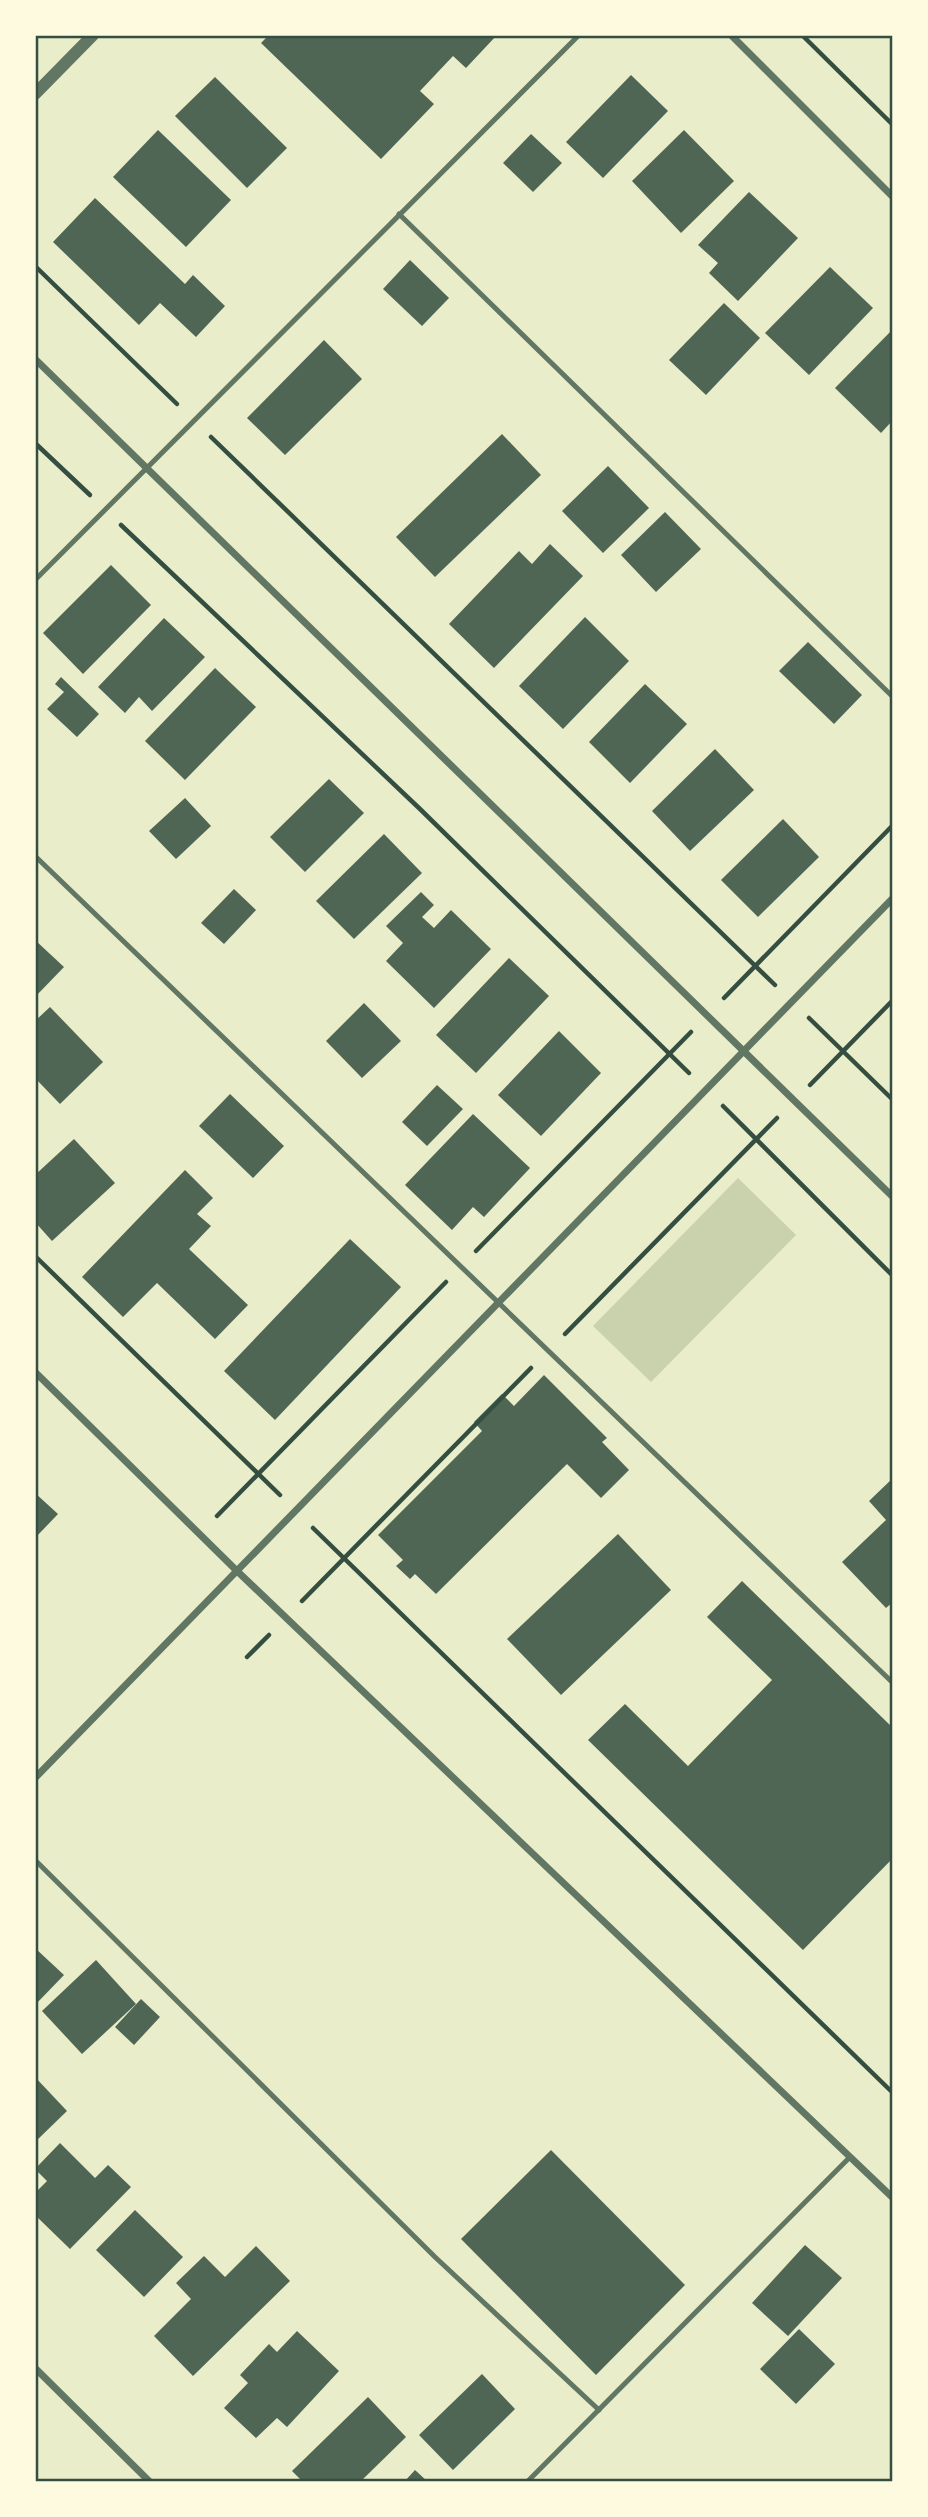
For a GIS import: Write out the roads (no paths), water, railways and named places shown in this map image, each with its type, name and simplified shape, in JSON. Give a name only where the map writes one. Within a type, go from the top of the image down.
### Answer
[{"type":"street","points":[[35,94],[93,35]]},
{"type":"street","points":[[732,35],[893,197]]},
{"type":"street","points":[[35,359],[893,1197]]},
{"type":"street","points":[[35,1778],[893,898]]},
{"type":"street","points":[[35,1372],[285,1618],[893,2199]]},
{"type":"street","points":[[35,2368],[150,2482]]},
{"type":"lane","points":[[35,580],[579,35]]},
{"type":"lane","points":[[399,214],[893,697]]},
{"type":"lane","points":[[35,856],[893,1683]]},
{"type":"lane","points":[[35,1860],[435,2257],[599,2410]]},
{"type":"lane","points":[[527,2482],[850,2157]]}]
